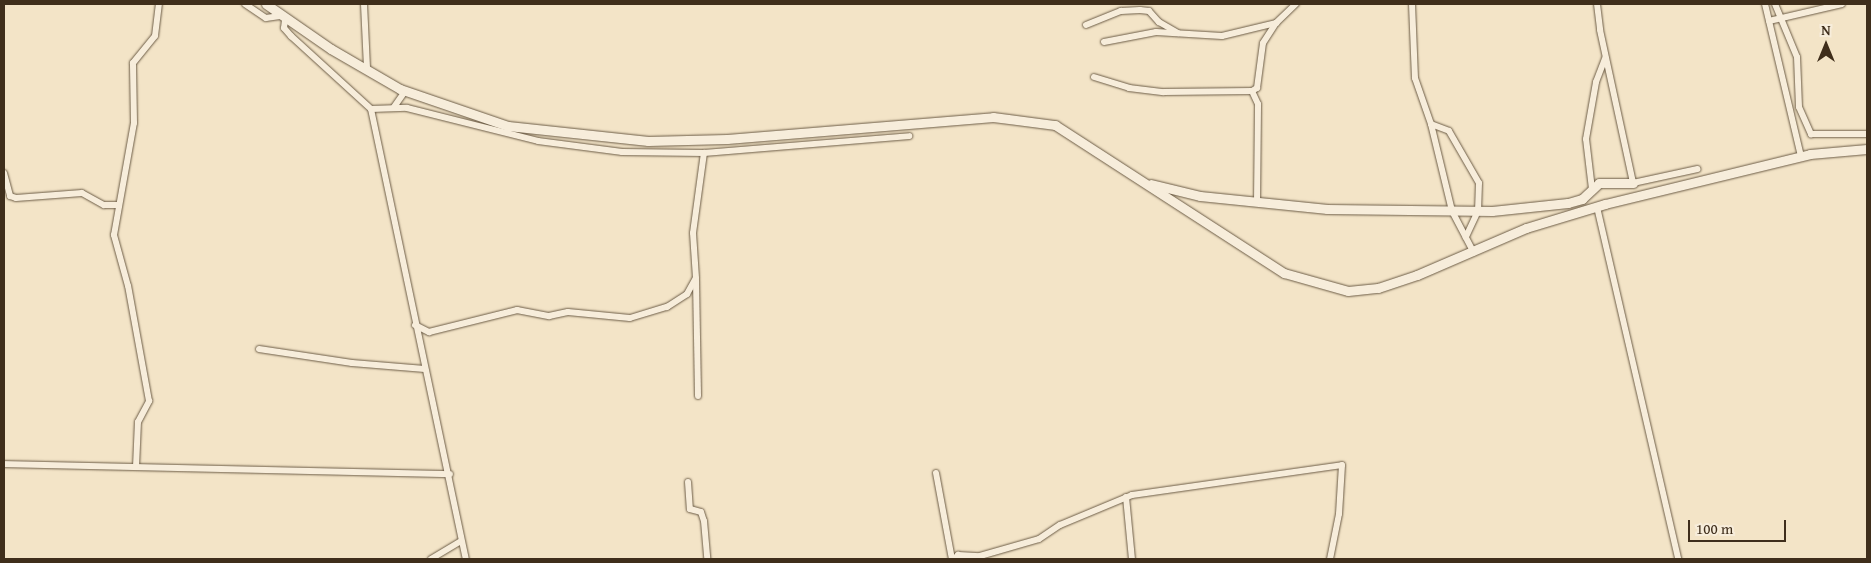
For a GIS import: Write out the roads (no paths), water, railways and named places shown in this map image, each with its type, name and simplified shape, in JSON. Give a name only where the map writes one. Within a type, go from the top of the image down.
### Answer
[{"type":"street","points":[[136,467],[138,422],[149,401],[128,286],[116,252],[114,235],[134,123],[133,63],[155,36],[159,4]]},
{"type":"street","points":[[245,4],[266,18],[283,18]]},
{"type":"street","points":[[266,4],[283,18],[405,91],[508,126],[648,141],[727,139],[959,118],[1027,118],[1071,133],[1256,256],[1316,285],[1364,291],[1474,253],[1526,228],[1597,207],[1801,156],[1842,149],[1867,149]]},
{"type":"street","points":[[364,4],[367,67]]},
{"type":"street","points":[[1094,77],[1129,88],[1164,92],[1252,91],[1257,88],[1264,42],[1276,22],[1296,4]]},
{"type":"street","points":[[1412,4],[1415,78],[1431,124],[1452,211],[1474,253]]},
{"type":"street","points":[[1598,4],[1605,58],[1633,183]]},
{"type":"street","points":[[1765,4],[1801,156]]},
{"type":"street","points":[[1775,4],[1783,17],[1797,57],[1802,118],[1811,134],[1867,134]]},
{"type":"street","points":[[1769,21],[1842,4]]},
{"type":"street","points":[[1086,25],[1121,12],[1151,7],[1159,22],[1182,35]]},
{"type":"street","points":[[283,18],[284,28],[291,36],[371,109],[415,325],[450,474],[461,541],[466,559]]},
{"type":"street","points":[[1104,42],[1156,32],[1222,36],[1276,22]]},
{"type":"street","points":[[1249,29],[1264,42]]},
{"type":"street","points":[[1592,189],[1586,139],[1596,82],[1605,58]]},
{"type":"street","points":[[394,107],[405,91]]},
{"type":"street","points":[[1252,91],[1258,104],[1257,203]]},
{"type":"street","points":[[371,109],[394,107],[538,141],[622,152],[704,153],[909,136]]},
{"type":"street","points":[[1431,124],[1449,131],[1480,184],[1478,211],[1466,237]]},
{"type":"street","points":[[698,396],[696,278],[693,233],[704,153]]},
{"type":"street","points":[[1145,182],[1200,196],[1257,203],[1478,211],[1568,203],[1582,199],[1599,183],[1633,183],[1698,169]]},
{"type":"street","points":[[4,173],[10,196],[16,198],[82,193],[104,205],[119,205]]},
{"type":"street","points":[[1597,207],[1678,559]]},
{"type":"street","points":[[415,325],[429,332],[517,310],[549,316],[568,312],[630,318],[667,308],[687,294],[696,278]]},
{"type":"street","points":[[259,349],[368,365],[425,369]]},
{"type":"street","points":[[4,464],[450,474]]},
{"type":"street","points":[[936,473],[953,559],[958,555],[980,556],[1039,539],[1060,525],[1126,497],[1342,465],[1339,514],[1330,559]]},
{"type":"street","points":[[688,482],[690,509],[701,512],[704,521],[707,559]]},
{"type":"street","points":[[1126,497],[1132,559]]},
{"type":"street","points":[[431,559],[461,541]]}]
